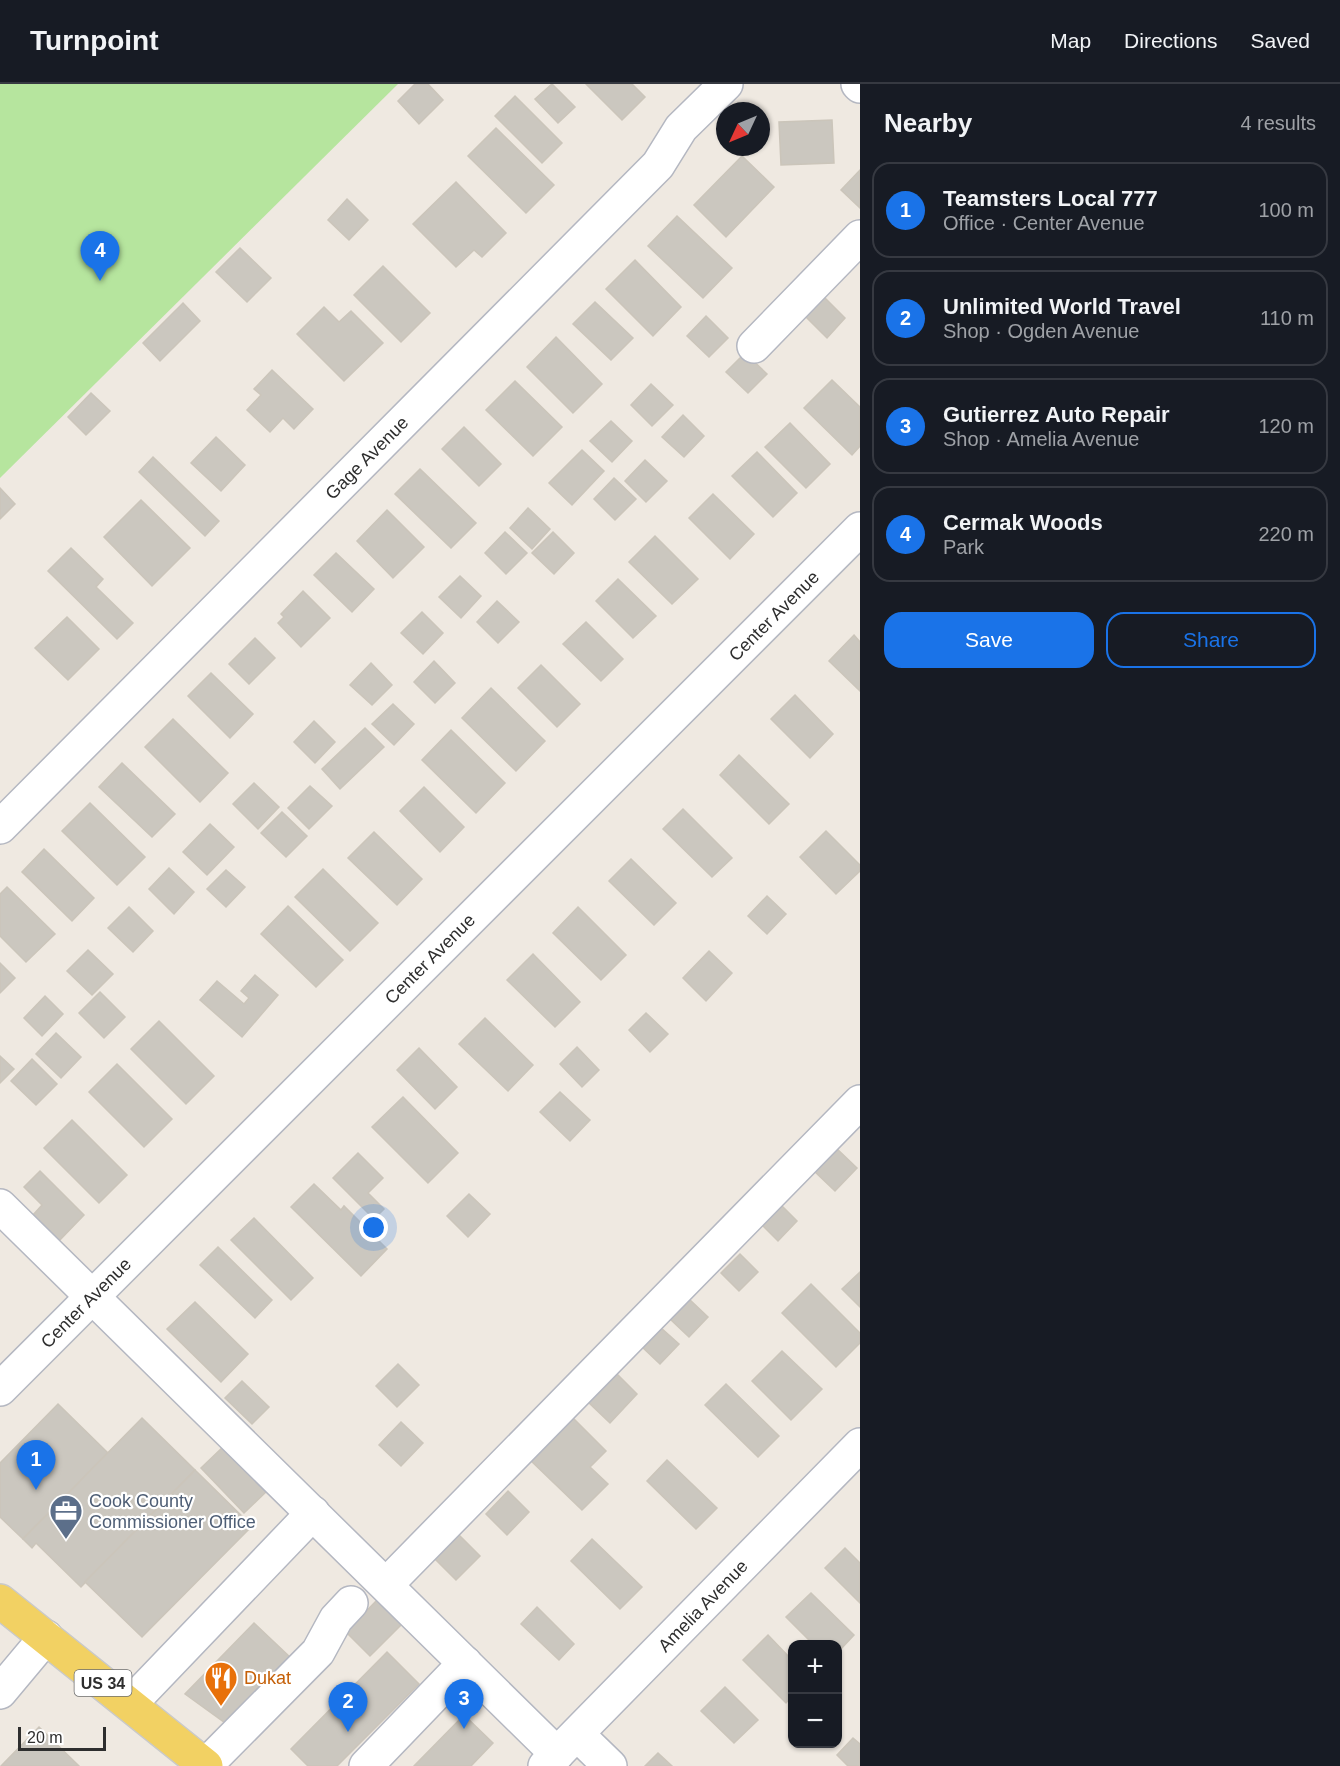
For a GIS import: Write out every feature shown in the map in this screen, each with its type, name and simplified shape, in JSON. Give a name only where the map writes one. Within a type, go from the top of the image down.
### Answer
[{"type":"main road","name":"US 34","points":[[0,1600],[205,1766]]},
{"type":"street","name":"Gage Avenue","points":[[0,827],[658,165],[681,128],[726,84]]},
{"type":"street","points":[[754,346],[860,237]]},
{"type":"street","name":"Center Avenue","points":[[0,1389],[860,529]]},
{"type":"street","points":[[386,1585],[860,1102]]},
{"type":"street","points":[[0,1206],[465,1663],[560,1751],[610,1766]]},
{"type":"street","name":"Amelia Avenue","points":[[560,1751],[860,1445]]},
{"type":"street","points":[[130,1704],[313,1513]]},
{"type":"street","points":[[205,1766],[318,1652],[336,1619],[351,1603]]},
{"type":"street","points":[[0,1692],[46,1637]]},
{"type":"street","points":[[366,1766],[465,1663]]},
{"type":"green space","points":[[0,84],[398,84],[0,478]]},
{"type":"building","points":[[415,84],[428,84],[443,100],[419,124],[398,101]]},
{"type":"building","points":[[552,84],[575,107],[558,123],[535,99]]},
{"type":"building","points":[[586,84],[632,84],[645,97],[622,120]]},
{"type":"building","points":[[515,96],[562,143],[542,163],[495,116]]},
{"type":"building","points":[[832,120],[834,163],[781,165],[779,122]]},
{"type":"building","points":[[496,128],[554,185],[526,213],[468,156]]},
{"type":"building","points":[[742,156],[774,187],[726,237],[694,205]]},
{"type":"building","points":[[860,170],[860,208],[841,190]]},
{"type":"building","points":[[456,182],[506,233],[482,257],[474,250],[456,267],[413,224]]},
{"type":"building","points":[[347,199],[368,220],[349,240],[328,220]]},
{"type":"building","points":[[677,216],[732,268],[703,298],[648,246]]},
{"type":"building","points":[[240,248],[271,278],[247,302],[216,272]]},
{"type":"building","points":[[635,260],[681,307],[653,336],[606,289]]},
{"type":"building","points":[[383,266],[430,313],[401,342],[354,295]]},
{"type":"building","points":[[824,297],[845,318],[827,338],[805,316]]},
{"type":"building","points":[[595,302],[633,338],[611,360],[573,324]]},
{"type":"building","points":[[183,303],[200,321],[160,361],[143,343]]},
{"type":"building","points":[[324,307],[339,322],[351,311],[383,343],[344,381],[297,334]]},
{"type":"building","points":[[706,316],[728,338],[709,357],[687,336]]},
{"type":"building","points":[[556,337],[602,384],[573,413],[527,367]]},
{"type":"building","points":[[745,353],[767,374],[748,393],[726,372]]},
{"type":"building","points":[[272,370],[313,409],[294,429],[283,418],[270,432],[247,410],[261,395],[254,389]]},
{"type":"building","points":[[832,380],[860,407],[860,446],[852,455],[804,408]]},
{"type":"building","points":[[515,381],[562,427],[533,456],[486,410]]},
{"type":"building","points":[[651,384],[673,405],[652,426],[631,405]]},
{"type":"building","points":[[91,393],[110,411],[86,435],[68,417]]},
{"type":"building","points":[[683,415],[704,436],[684,457],[662,437]]},
{"type":"building","points":[[611,421],[632,441],[612,462],[590,441]]},
{"type":"building","points":[[790,423],[830,464],[806,488],[765,447]]},
{"type":"building","points":[[464,427],[501,464],[479,486],[442,449]]},
{"type":"building","points":[[216,437],[245,465],[221,491],[191,463]]},
{"type":"building","points":[[582,450],[604,471],[572,505],[549,483]]},
{"type":"building","points":[[757,452],[797,493],[773,517],[732,476]]},
{"type":"building","points":[[153,457],[219,521],[205,536],[139,472]]},
{"type":"building","points":[[645,460],[667,481],[646,502],[625,481]]},
{"type":"building","points":[[420,469],[476,523],[451,548],[395,494]]},
{"type":"building","points":[[614,478],[636,499],[615,520],[594,499]]},
{"type":"building","points":[[0,488],[15,504],[0,519]]},
{"type":"building","points":[[713,494],[754,534],[730,559],[689,518]]},
{"type":"building","points":[[141,500],[190,548],[152,586],[104,537]]},
{"type":"building","points":[[528,508],[550,529],[532,549],[510,528]]},
{"type":"building","points":[[387,510],[424,547],[393,578],[357,541]]},
{"type":"building","points":[[505,532],[527,553],[506,574],[485,553]]},
{"type":"building","points":[[553,532],[574,553],[554,574],[532,553]]},
{"type":"building","points":[[655,536],[698,579],[672,604],[629,562]]},
{"type":"building","points":[[71,548],[103,579],[96,587],[133,623],[117,639],[48,571]]},
{"type":"building","points":[[336,553],[374,589],[352,612],[314,575]]},
{"type":"building","points":[[460,576],[481,596],[461,618],[439,597]]},
{"type":"building","points":[[618,579],[656,616],[633,638],[596,601]]},
{"type":"building","points":[[303,591],[330,618],[301,647],[278,623],[284,617],[281,614]]},
{"type":"building","points":[[497,601],[519,622],[498,643],[477,622]]},
{"type":"building","points":[[422,612],[443,633],[423,654],[401,633]]},
{"type":"building","points":[[67,617],[99,649],[68,680],[35,648]]},
{"type":"building","points":[[586,622],[623,659],[601,681],[563,644]]},
{"type":"building","points":[[854,635],[860,642],[860,691],[829,661]]},
{"type":"building","points":[[255,638],[275,658],[249,684],[229,664]]},
{"type":"building","points":[[434,661],[455,683],[435,703],[414,682]]},
{"type":"building","points":[[371,663],[392,685],[372,705],[350,685]]},
{"type":"building","points":[[541,665],[580,704],[557,727],[518,688]]},
{"type":"building","points":[[211,673],[253,714],[230,738],[188,696]]},
{"type":"building","points":[[491,688],[545,741],[516,771],[462,718]]},
{"type":"building","points":[[795,695],[833,734],[810,758],[771,719]]},
{"type":"building","points":[[393,704],[414,724],[394,745],[372,724]]},
{"type":"building","points":[[173,719],[228,773],[200,802],[145,747]]},
{"type":"building","points":[[314,721],[335,742],[315,763],[294,742]]},
{"type":"building","points":[[365,728],[384,747],[340,789],[322,769]]},
{"type":"building","points":[[451,730],[505,783],[476,813],[422,760]]},
{"type":"building","points":[[739,755],[789,804],[769,824],[720,775]]},
{"type":"building","points":[[122,763],[175,814],[152,837],[99,787]]},
{"type":"building","points":[[254,783],[279,807],[258,829],[233,804]]},
{"type":"building","points":[[310,786],[332,806],[309,829],[288,808]]},
{"type":"building","points":[[424,787],[464,827],[440,852],[400,811]]},
{"type":"building","points":[[90,803],[145,857],[117,885],[62,831]]},
{"type":"building","points":[[683,809],[732,858],[712,877],[663,829]]},
{"type":"building","points":[[282,812],[307,836],[286,857],[261,833]]},
{"type":"building","points":[[210,824],[234,847],[207,875],[183,852]]},
{"type":"building","points":[[826,831],[860,865],[860,871],[836,894],[800,857]]},
{"type":"building","points":[[374,832],[422,879],[397,905],[348,858]]},
{"type":"building","points":[[44,849],[94,898],[72,921],[22,872]]},
{"type":"building","points":[[631,859],[676,903],[654,925],[609,881]]},
{"type":"building","points":[[169,868],[194,892],[174,914],[149,889]]},
{"type":"building","points":[[323,869],[378,923],[350,951],[295,897]]},
{"type":"building","points":[[226,870],[245,887],[226,907],[207,889]]},
{"type":"building","points":[[7,887],[55,934],[26,962],[0,936],[0,894]]},
{"type":"building","points":[[767,896],[786,914],[767,934],[748,916]]},
{"type":"building","points":[[288,906],[343,960],[316,987],[261,934]]},
{"type":"building","points":[[129,907],[153,931],[133,952],[108,928]]},
{"type":"building","points":[[578,907],[626,955],[601,980],[553,933]]},
{"type":"building","points":[[88,950],[113,974],[92,995],[67,971]]},
{"type":"building","points":[[709,951],[732,973],[706,1001],[683,978]]},
{"type":"building","points":[[533,954],[580,1002],[555,1027],[507,980]]},
{"type":"building","points":[[0,963],[15,978],[0,993]]},
{"type":"building","points":[[255,975],[278,995],[242,1037],[200,1000],[217,981],[244,1004],[249,998],[241,991]]},
{"type":"building","points":[[100,992],[125,1017],[104,1038],[79,1013]]},
{"type":"building","points":[[45,996],[63,1014],[42,1036],[24,1018]]},
{"type":"building","points":[[646,1013],[668,1034],[650,1052],[629,1030]]},
{"type":"building","points":[[485,1018],[533,1065],[508,1091],[459,1044]]},
{"type":"building","points":[[159,1021],[214,1076],[186,1104],[131,1049]]},
{"type":"building","points":[[56,1033],[81,1057],[61,1078],[36,1054]]},
{"type":"building","points":[[577,1047],[599,1070],[582,1087],[560,1064]]},
{"type":"building","points":[[419,1048],[457,1087],[435,1109],[397,1070]]},
{"type":"building","points":[[0,1056],[14,1069],[0,1083]]},
{"type":"building","points":[[32,1059],[57,1084],[36,1105],[11,1081]]},
{"type":"building","points":[[117,1064],[172,1119],[144,1147],[89,1092]]},
{"type":"building","points":[[560,1092],[590,1120],[570,1141],[540,1112]]},
{"type":"building","points":[[403,1097],[458,1153],[428,1183],[372,1127]]},
{"type":"building","points":[[72,1120],[127,1175],[99,1203],[44,1148]]},
{"type":"building","points":[[835,1147],[857,1168],[835,1191],[813,1170]]},
{"type":"building","points":[[358,1153],[383,1178],[368,1193],[384,1209],[374,1219],[333,1178]]},
{"type":"building","points":[[40,1171],[84,1215],[59,1241],[33,1215],[42,1205],[24,1187]]},
{"type":"building","points":[[314,1184],[341,1210],[344,1206],[387,1249],[361,1276],[291,1207]]},
{"type":"building","points":[[469,1194],[490,1214],[468,1237],[447,1216]]},
{"type":"building","points":[[779,1203],[797,1221],[778,1241],[760,1223]]},
{"type":"building","points":[[254,1218],[313,1278],[291,1300],[231,1240]]},
{"type":"building","points":[[218,1247],[272,1300],[255,1318],[200,1265]]},
{"type":"building","points":[[740,1254],[758,1272],[739,1291],[721,1273]]},
{"type":"building","points":[[860,1272],[860,1307],[842,1289]]},
{"type":"building","points":[[811,1284],[860,1333],[860,1343],[836,1367],[782,1313]]},
{"type":"building","points":[[689,1299],[708,1317],[689,1337],[670,1319]]},
{"type":"building","points":[[195,1302],[248,1354],[221,1382],[167,1329]]},
{"type":"building","points":[[660,1327],[679,1344],[660,1364],[641,1346]]},
{"type":"building","points":[[782,1351],[822,1389],[791,1420],[752,1381]]},
{"type":"building","points":[[398,1364],[419,1385],[397,1407],[376,1386]]},
{"type":"building","points":[[616,1373],[637,1394],[610,1423],[588,1402]]},
{"type":"building","points":[[242,1381],[269,1407],[252,1424],[225,1398]]},
{"type":"building","points":[[726,1384],[779,1436],[758,1457],[705,1405]]},
{"type":"building","points":[[58,1404],[108,1453],[23,1539],[0,1517],[0,1463]]},
{"type":"building","points":[[569,1414],[606,1451],[590,1467],[608,1484],[582,1510],[527,1457]]},
{"type":"building","points":[[142,1418],[195,1470],[81,1587],[36,1543],[32,1548],[23,1539]]},
{"type":"building","points":[[401,1422],[423,1443],[401,1466],[379,1445]]},
{"type":"building","points":[[225,1445],[268,1490],[244,1513],[201,1468]]},
{"type":"building","points":[[667,1460],[717,1508],[696,1529],[647,1481]]},
{"type":"building","points":[[195,1470],[252,1526],[142,1637],[85,1582]]},
{"type":"building","points":[[508,1491],[529,1512],[507,1535],[486,1514]]},
{"type":"building","points":[[459,1535],[480,1556],[456,1580],[435,1559]]},
{"type":"building","points":[[592,1539],[642,1587],[620,1609],[571,1561]]},
{"type":"building","points":[[845,1548],[860,1563],[860,1603],[825,1568]]},
{"type":"building","points":[[811,1593],[854,1635],[842,1648],[842,1640],[809,1640],[786,1617]]},
{"type":"building","points":[[377,1600],[402,1624],[370,1656],[346,1632]]},
{"type":"building","points":[[537,1607],[574,1644],[559,1660],[521,1624]]},
{"type":"building","points":[[254,1623],[292,1659],[228,1725],[185,1694]]},
{"type":"building","points":[[768,1635],[788,1656],[788,1701],[786,1703],[743,1660]]},
{"type":"building","points":[[387,1652],[419,1684],[337,1766],[308,1766],[291,1749]]},
{"type":"building","points":[[725,1687],[758,1720],[734,1743],[701,1711]]},
{"type":"building","points":[[464,1715],[493,1743],[471,1766],[414,1766]]},
{"type":"building","points":[[39,1727],[79,1766],[1,1766]]},
{"type":"building","points":[[853,1738],[860,1744],[860,1766],[848,1766],[837,1755]]},
{"type":"building","points":[[658,1753],[672,1766],[645,1766]]},
{"type":"place","name":"Cermak Woods","points":[[100,281]]},
{"type":"place","name":"Teamsters Local 777","points":[[36,1490]]},
{"type":"place","name":"Cook County Commissioner Office","points":[[66,1540]]},
{"type":"place","name":"Dukat","points":[[221,1707]]},
{"type":"place","name":"Gutierrez Auto Repair","points":[[464,1729]]},
{"type":"place","name":"Unlimited World Travel","points":[[348,1732]]}]
